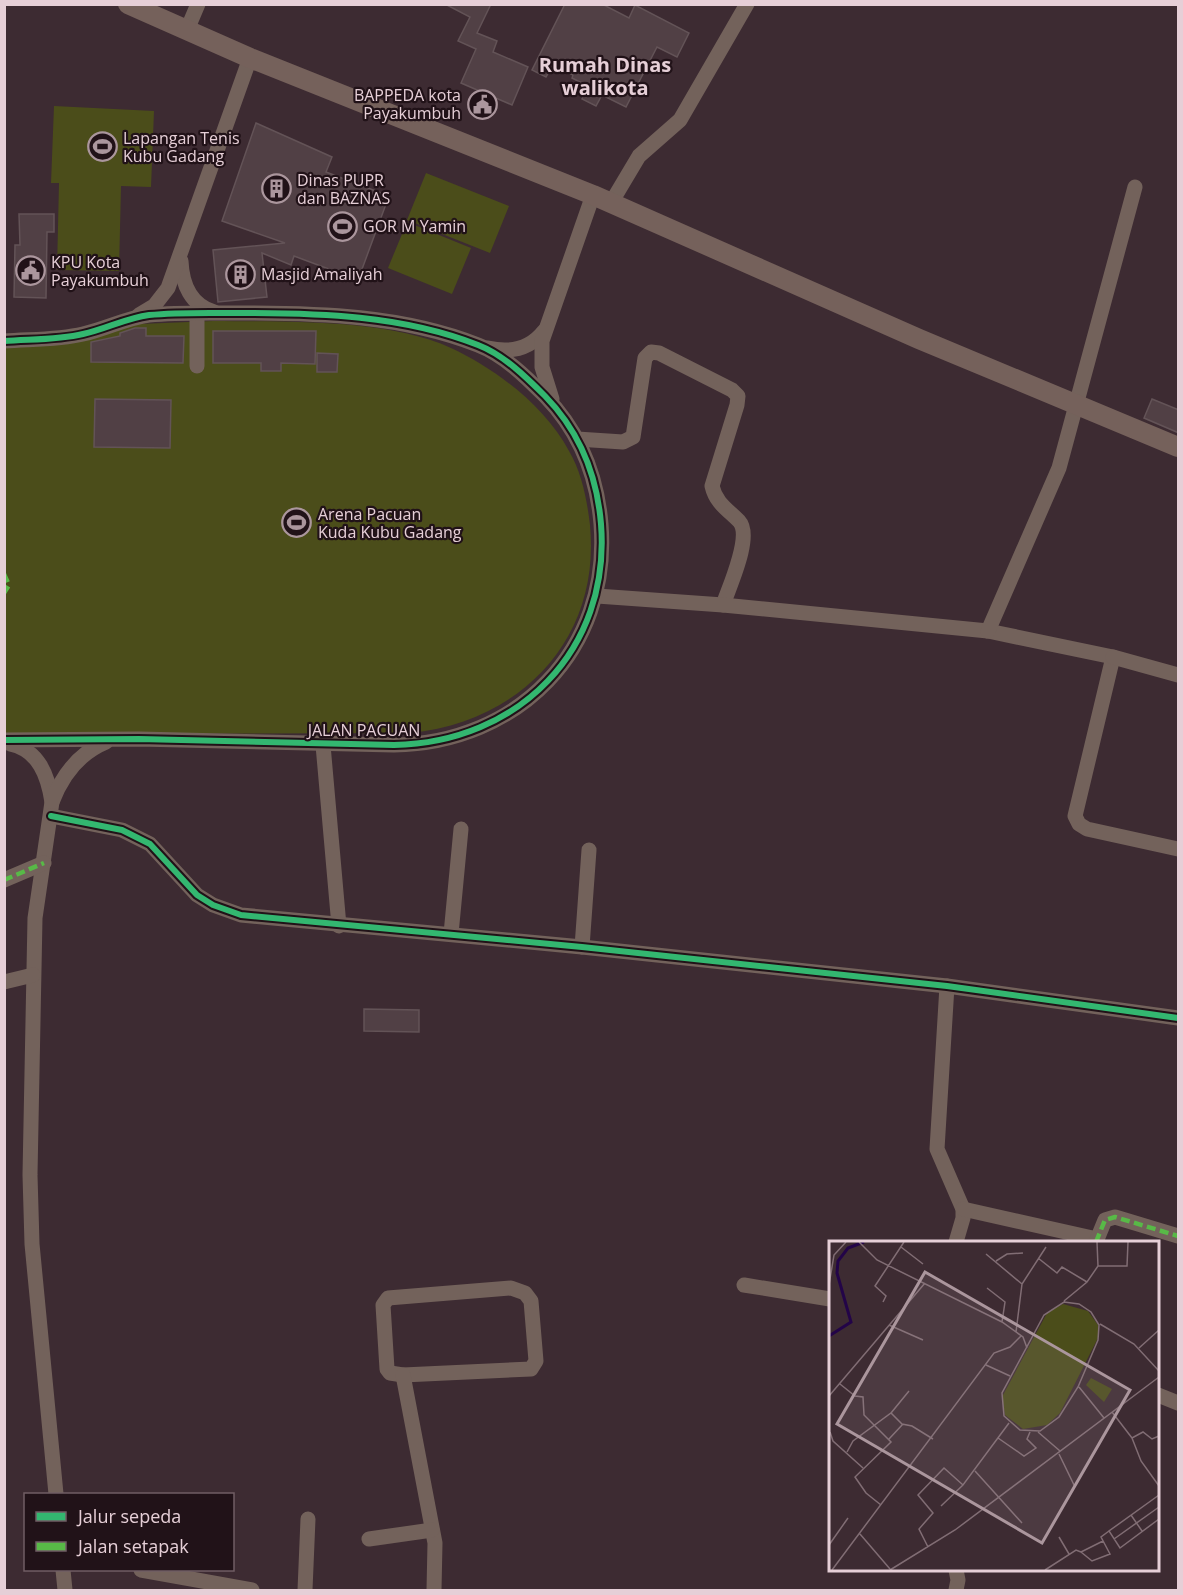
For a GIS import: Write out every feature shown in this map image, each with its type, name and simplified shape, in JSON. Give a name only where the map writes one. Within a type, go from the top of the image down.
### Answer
[{"type":"main road","points":[[128,4],[250,58],[602,199],[919,339],[1179,447]]},
{"type":"street","points":[[187,30],[198,4]]},
{"type":"street","points":[[556,407],[542,366],[544,331],[602,199],[639,156],[680,120],[747,4]]},
{"type":"street","points":[[121,322],[146,312],[162,298],[180,258],[250,58]]},
{"type":"street","points":[[988,631],[1059,468],[1136,187]]},
{"type":"street","points":[[180,258],[184,284],[190,294],[206,309],[218,313]]},
{"type":"street","name":"JALAN PACUAN","points":[[4,341],[74,336],[147,316],[303,313],[355,317],[429,330],[479,346],[519,372],[556,407],[577,439],[594,482],[599,506],[601,552],[597,597],[591,616],[564,660],[523,703],[493,722],[461,736],[428,743],[323,745],[4,741]]},
{"type":"street","points":[[197,314],[197,366]]},
{"type":"street","points":[[479,346],[516,350],[532,343],[544,331]]},
{"type":"street","points":[[577,439],[623,442],[633,437],[645,358],[651,352],[659,352],[732,390],[738,396],[712,486],[714,498],[742,524],[746,536],[723,605]]},
{"type":"street","points":[[597,597],[723,605],[988,631],[1113,657],[1179,675]]},
{"type":"street","points":[[1113,657],[1075,816],[1079,824],[1087,829],[1179,849]]},
{"type":"street","points":[[4,741],[26,749],[40,764],[49,785],[51,809],[45,863],[35,918],[32,1244],[56,1493]]},
{"type":"street","points":[[51,809],[63,778],[79,759],[95,746],[108,741]]},
{"type":"street","points":[[323,745],[339,926]]},
{"type":"street","points":[[51,809],[122,830],[150,844],[197,895],[213,905],[241,915],[582,947],[947,986],[1179,1018]]},
{"type":"street","points":[[451,934],[461,828]]},
{"type":"street","points":[[582,947],[589,850]]},
{"type":"street","points":[[4,880],[45,863]]},
{"type":"street","points":[[4,982],[33,975]]},
{"type":"street","points":[[947,986],[937,1149],[963,1209],[957,1241]]},
{"type":"street","points":[[963,1209],[1097,1241],[1105,1220],[1115,1217],[1179,1236]]},
{"type":"street","points":[[744,1285],[829,1299]]},
{"type":"street","points":[[511,1288],[525,1293],[531,1301],[536,1360],[531,1369],[403,1376],[390,1373],[385,1358],[383,1305],[388,1298],[511,1288]]},
{"type":"street","points":[[403,1376],[432,1530],[434,1590]]},
{"type":"street","points":[[1159,1395],[1179,1403]]},
{"type":"street","points":[[305,1590],[308,1519]]},
{"type":"street","points":[[369,1539],[432,1530]]},
{"type":"street","points":[[63,1571],[65,1590]]},
{"type":"street","points":[[152,1571],[252,1590]]},
{"type":"street","points":[[956,1571],[958,1580],[956,1590]]},
{"type":"shaded area","points":[[54,106],[154,111],[151,187],[121,186],[119,271],[57,270],[59,183],[51,183]]},
{"type":"shaded area","points":[[426,173],[509,206],[490,253],[407,220]]},
{"type":"shaded area","points":[[407,222],[471,248],[452,294],[388,268]]},
{"type":"shaded area","name":"Arena Pacuan Kuda Kubu Gadang","points":[[213,321],[334,324],[396,331],[425,338],[451,348],[485,367],[518,390],[533,404],[559,435],[574,459],[581,477],[590,525],[590,566],[582,604],[567,638],[546,668],[519,692],[486,712],[450,726],[410,733],[5,734],[5,344],[140,324]]},
{"type":"building","name":"BAPPEDA kota Payakumbuh","points":[[445,4],[491,4],[477,33],[497,41],[493,52],[528,67],[512,105],[461,83],[476,49],[458,41],[470,17]]},
{"type":"building","name":"Rumah Dinas walikota","points":[[565,4],[602,4],[629,18],[635,5],[689,33],[677,57],[657,47],[626,107],[602,95],[596,106],[582,99],[588,86],[572,78],[573,75],[553,65],[546,77],[532,70]]},
{"type":"building","points":[[256,123],[332,157],[326,172],[389,196],[358,280],[294,256],[291,265],[262,253],[267,297],[218,302],[213,250],[285,243],[222,221]]},
{"type":"building","name":"KPU Kota Payakumbuh","points":[[19,214],[54,214],[54,232],[47,232],[46,298],[14,297],[15,245],[20,245]]},
{"type":"building","points":[[135,328],[146,328],[146,336],[184,336],[183,363],[91,362],[91,342],[120,336],[120,333]]},
{"type":"building","points":[[213,331],[316,331],[315,364],[281,363],[281,371],[261,371],[261,363],[213,363]]},
{"type":"building","points":[[317,353],[338,354],[337,372],[317,372]]},
{"type":"building","points":[[95,399],[171,400],[170,448],[94,447]]},
{"type":"building","points":[[1152,399],[1179,410],[1179,433],[1144,418]]},
{"type":"building","points":[[364,1009],[419,1010],[419,1032],[364,1031]]},
{"type":"marked path","points":[[4,574],[9,585],[4,593]]},
{"type":"marked path","points":[[4,880],[44,863]]},
{"type":"marked path","points":[[1096,1241],[1105,1220],[1115,1217],[1178,1236]]},
{"type":"cycle path","points":[[4,341],[74,336],[141,316],[194,313],[330,315],[420,327],[449,335],[488,349],[506,361],[530,381],[557,410],[568,424],[584,455],[595,488],[601,524],[600,570],[590,611],[573,649],[548,681],[517,707],[480,727],[439,740],[394,745],[139,739],[4,740]]},
{"type":"cycle path","points":[[51,816],[122,830],[150,844],[197,895],[213,905],[241,915],[582,947],[947,986],[1178,1018]]},
{"type":"place","name":"BAPPEDA kota Payakumbuh","points":[[482,104]]},
{"type":"place","name":"Lapangan Tenis Kubu Gadang","points":[[102,147]]},
{"type":"place","name":"Dinas PUPR dan BAZNAS","points":[[276,189]]},
{"type":"place","name":"GOR M Yamin","points":[[342,226]]},
{"type":"place","name":"KPU Kota Payakumbuh","points":[[30,271]]},
{"type":"place","name":"Masjid Amaliyah","points":[[240,274]]},
{"type":"place","name":"Arena Pacuan Kuda Kubu Gadang","points":[[297,523]]},
{"type":"district","name":"Rumah Dinas walikota","points":[[605,76]]}]
